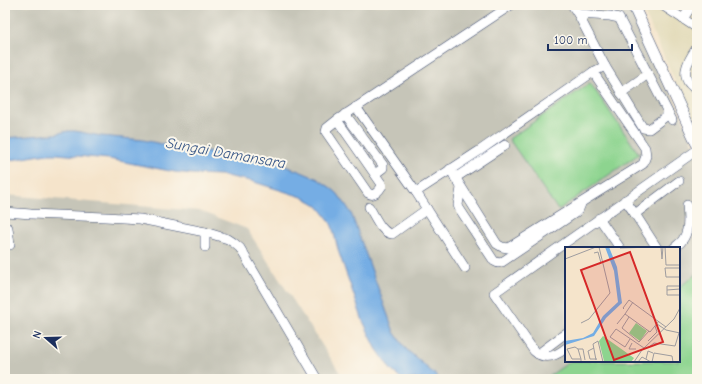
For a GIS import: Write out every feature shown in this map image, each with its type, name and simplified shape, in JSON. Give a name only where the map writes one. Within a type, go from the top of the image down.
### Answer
[{"type":"main road","points":[[634,5],[697,144]]},
{"type":"lane","points":[[337,120],[381,183],[382,186],[377,192],[370,194],[326,132],[327,128],[337,120],[345,114],[511,5]]},
{"type":"lane","points":[[572,5],[605,66],[643,128],[649,129],[671,117],[619,18],[578,14]]},
{"type":"lane","points":[[662,5],[697,28]]},
{"type":"lane","points":[[683,19],[692,5]]},
{"type":"lane","points":[[697,47],[686,66],[686,78],[697,91]]},
{"type":"lane","points":[[416,192],[479,151],[593,72],[605,66]]},
{"type":"lane","points":[[450,170],[497,244],[508,248],[643,164],[646,156],[645,148],[593,72]]},
{"type":"lane","points":[[621,93],[648,74]]},
{"type":"lane","points":[[356,107],[416,192],[465,268]]},
{"type":"lane","points":[[345,114],[383,164],[383,168],[375,174]]},
{"type":"lane","points":[[455,178],[505,145]]},
{"type":"lane","points":[[565,349],[552,357],[544,357],[534,351],[494,293],[697,150]]},
{"type":"lane","points":[[635,214],[679,181]]},
{"type":"lane","points":[[462,188],[458,205],[459,208],[494,261],[498,263],[502,262],[575,213],[579,210],[583,201]]},
{"type":"lane","points":[[625,200],[657,247]]},
{"type":"lane","points":[[675,247],[686,235],[688,216],[687,205]]},
{"type":"lane","points":[[369,207],[383,229],[387,233],[392,234],[427,209]]},
{"type":"lane","points":[[5,212],[140,219],[205,232],[234,243],[240,248],[317,379]]},
{"type":"lane","points":[[600,218],[619,247]]},
{"type":"lane","points":[[5,228],[8,228],[10,245]]},
{"type":"lane","points":[[205,232],[205,247]]},
{"type":"lane","points":[[538,354],[565,334]]},
{"type":"shaded area","points":[[5,5],[633,5],[697,152],[697,379],[440,379],[406,349],[394,332],[351,213],[346,205],[318,179],[273,162],[232,157],[214,152],[181,148],[143,140],[101,136],[75,131],[5,138]]},
{"type":"shaded area","points":[[641,5],[697,5],[697,130]]},
{"type":"shaded area","points":[[5,195],[200,211],[247,229],[344,379],[5,379]]},
{"type":"green space","points":[[590,83],[639,154],[558,210],[509,139]]},
{"type":"green space","points":[[697,274],[697,379],[545,379],[570,362],[680,362],[680,286]]},
{"type":"water","points":[[68,131],[143,140],[181,148],[214,152],[232,157],[273,162],[318,179],[337,193],[351,213],[394,332],[406,349],[440,379],[402,379],[391,370],[376,348],[363,321],[339,253],[332,226],[319,207],[312,202],[302,197],[251,181],[221,175],[175,172],[109,159],[47,154],[5,161],[5,138],[55,134]]},
{"type":"water label","name":"Sungai Damansara","points":[[226,153]]}]
